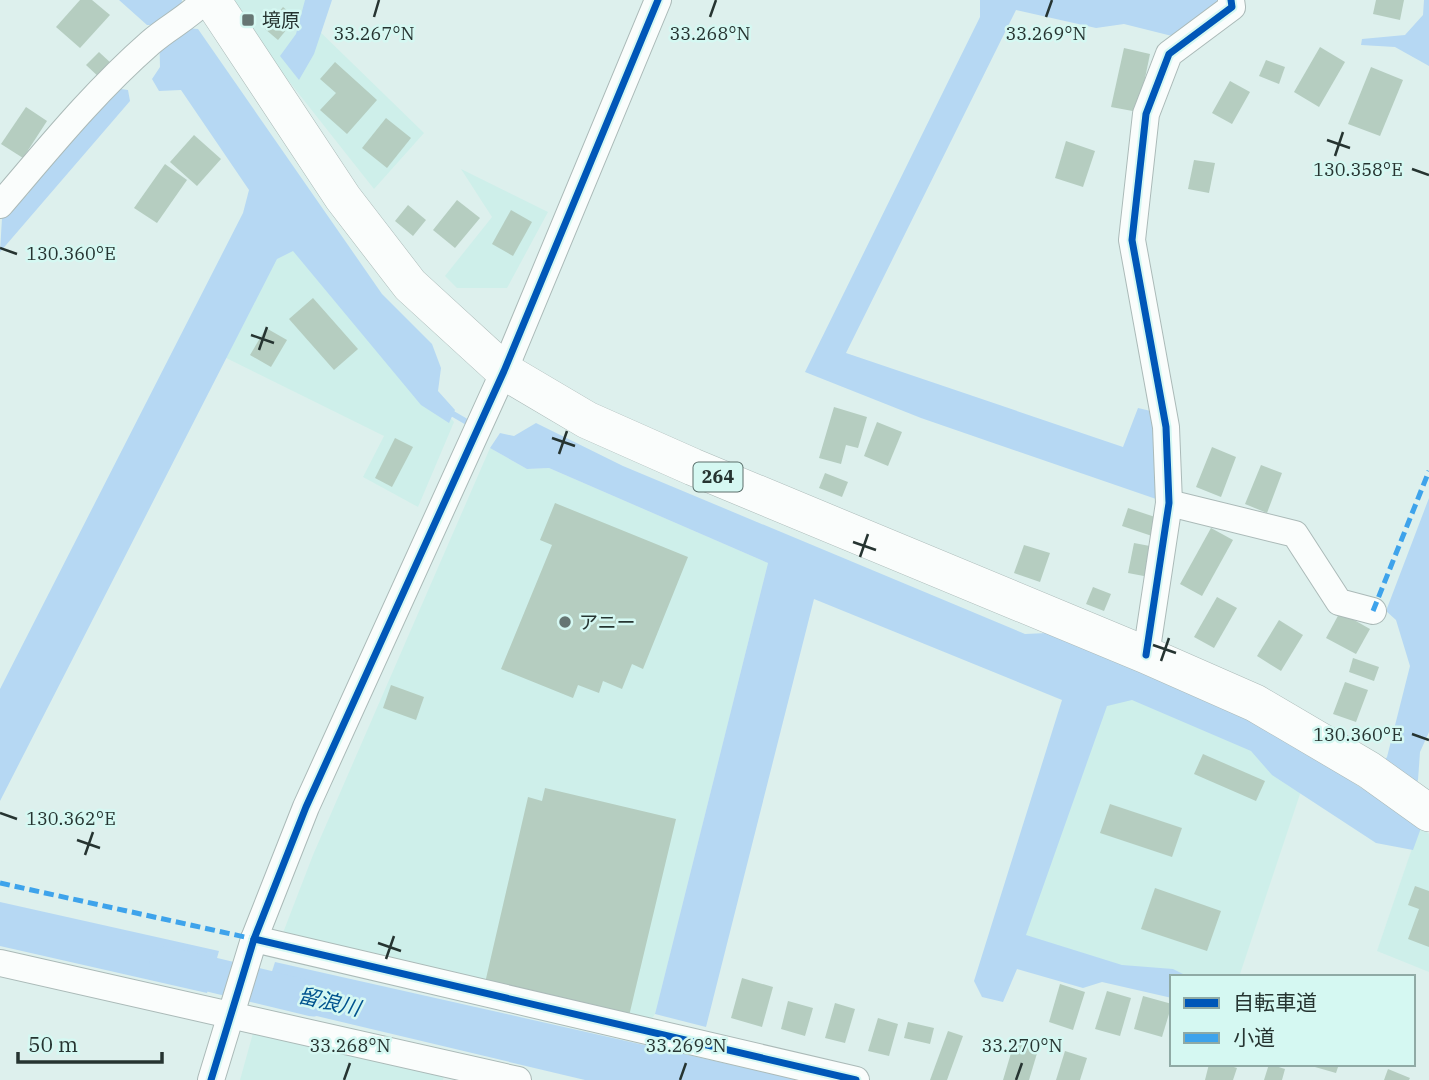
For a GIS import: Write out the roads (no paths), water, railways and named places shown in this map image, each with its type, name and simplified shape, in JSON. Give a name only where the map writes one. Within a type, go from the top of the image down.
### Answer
[{"type":"highway","name":"264","points":[[203,4],[343,198],[410,285],[504,371],[587,420],[693,467],[1255,703],[1369,770],[1421,807]]},
{"type":"street","points":[[211,1080],[254,939],[306,807],[504,371],[658,0]]},
{"type":"street","points":[[1146,655],[1169,503],[1166,428],[1132,240],[1146,114],[1169,54],[1232,7],[1231,0]]},
{"type":"street","points":[[0,205],[78,113],[152,41],[203,4]]},
{"type":"street","points":[[1169,503],[1295,534],[1339,602],[1373,611]]},
{"type":"street","points":[[254,939],[856,1080]]},
{"type":"street","points":[[0,963],[518,1080]]},
{"type":"water","points":[[119,0],[182,0],[180,16],[186,28],[198,29],[382,294],[432,344],[441,368],[438,391],[455,410],[449,423],[421,405],[293,251],[277,259],[0,801],[0,689],[243,213],[249,190],[181,90],[159,91],[152,79],[160,67],[159,25],[147,25]]},
{"type":"water","points":[[305,0],[332,0],[314,54],[299,80],[280,56],[296,34]]},
{"type":"water","points":[[980,0],[1221,0],[1172,36],[1124,24],[1096,28],[1016,10],[846,353],[1123,447],[1138,408],[1155,412],[1159,500],[921,418],[805,372],[980,17]]},
{"type":"water","points":[[1424,0],[1429,0],[1429,66],[1395,47],[1361,45],[1362,39],[1405,35],[1423,15]]},
{"type":"water","points":[[121,89],[128,90],[130,101],[0,252],[2,218],[28,194],[45,165]]},
{"type":"water","points":[[536,423],[623,466],[1025,634],[1047,633],[1169,680],[1282,736],[1363,789],[1387,757],[1410,666],[1396,620],[1386,611],[1429,498],[1429,732],[1420,752],[1418,780],[1397,812],[1421,828],[1413,850],[1376,843],[1272,775],[1251,751],[1132,700],[1107,706],[1026,935],[1122,965],[1173,969],[1185,975],[1170,975],[1170,998],[1102,982],[1083,988],[1017,969],[1003,1002],[982,997],[974,981],[1062,700],[814,599],[706,1027],[655,1014],[768,563],[549,468],[527,469],[490,448],[500,433],[514,436]]},
{"type":"water","points":[[0,902],[219,951],[207,993],[0,946]]},
{"type":"water","points":[[275,962],[800,1080],[585,1080],[262,1003]]},
{"type":"waterway","points":[[448,411],[472,425]]},
{"type":"waterway","name":"留浪川","points":[[167,964],[313,999]]},
{"type":"place","name":"境原","points":[[248,20]]},
{"type":"place","name":"アニー","points":[[565,622]]}]
